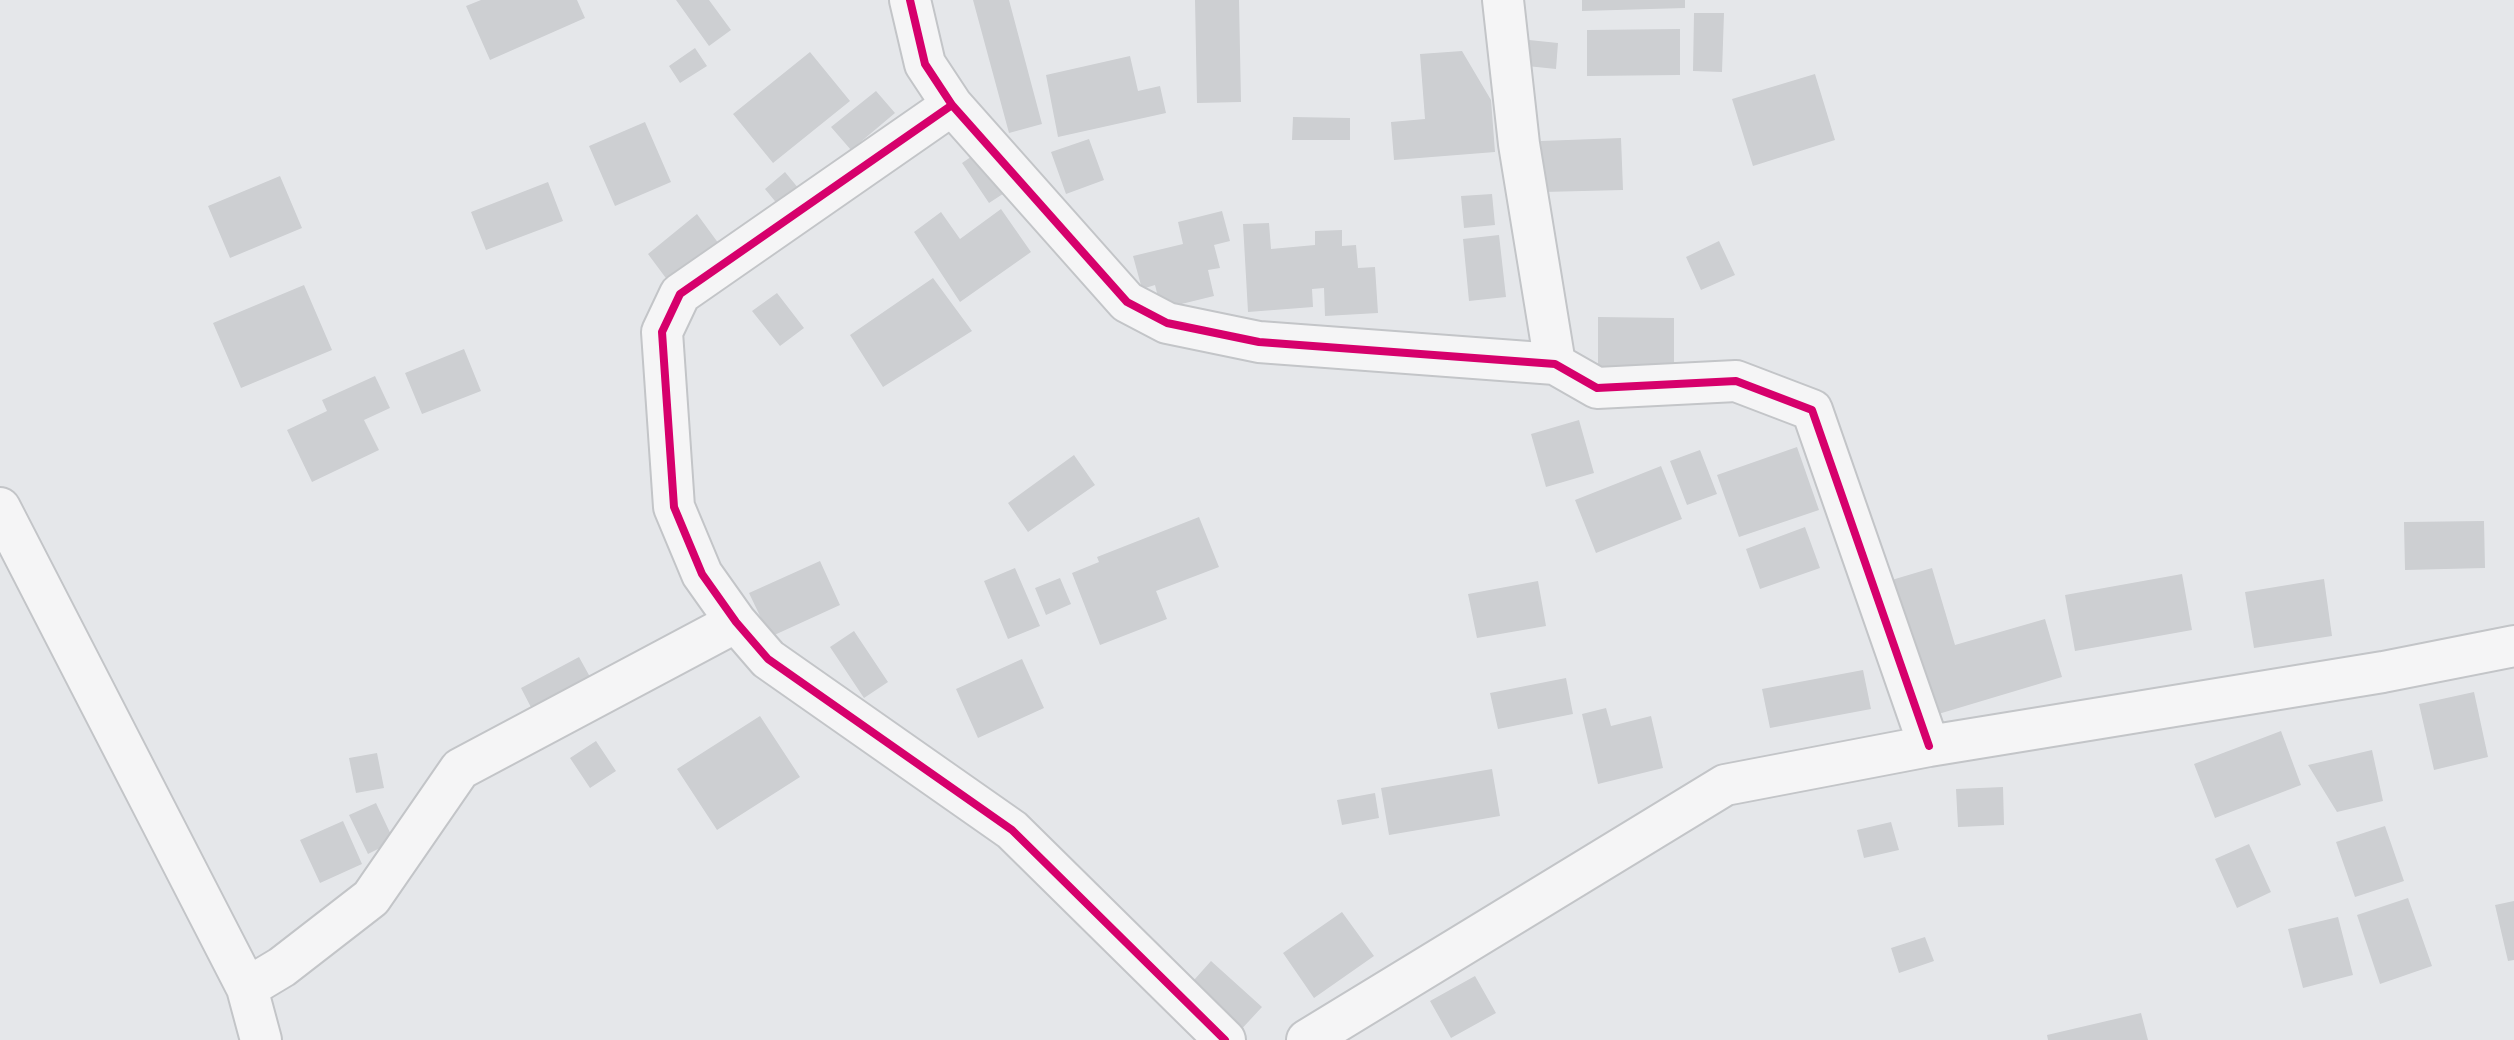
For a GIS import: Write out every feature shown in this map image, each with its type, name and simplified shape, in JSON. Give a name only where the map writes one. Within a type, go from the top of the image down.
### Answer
[{"type":"street","points":[[910,0],[925,64],[952,105],[1127,302],[1167,323],[1259,342],[1555,364],[1597,388],[1736,381],[1812,410],[1929,746]]},
{"type":"street","points":[[1503,0],[1519,144],[1555,364]]},
{"type":"street","points":[[952,105],[680,294],[662,332],[674,507],[702,574],[736,622],[768,659],[1012,830],[1225,1040]]},
{"type":"street","points":[[0,508],[247,988],[261,1040]]},
{"type":"street","points":[[247,988],[282,967],[371,898],[460,769],[736,622]]},
{"type":"street","points":[[1307,1040],[1725,785],[1929,746],[2383,672],[2514,646]]},
{"type":"building","points":[[481,0],[577,0],[585,18],[490,60],[466,6]]},
{"type":"building","points":[[676,0],[709,0],[731,30],[709,46]]},
{"type":"building","points":[[973,0],[1009,0],[1042,124],[1009,133]]},
{"type":"building","points":[[1195,0],[1239,0],[1241,102],[1197,103]]},
{"type":"building","points":[[1582,0],[1685,0],[1685,8],[1582,11]]},
{"type":"building","points":[[1694,13],[1724,13],[1722,72],[1693,71]]},
{"type":"building","points":[[1680,29],[1680,75],[1587,76],[1587,30]]},
{"type":"building","points":[[1529,40],[1558,43],[1556,69],[1527,66]]},
{"type":"building","points":[[695,48],[707,66],[680,83],[669,66]]},
{"type":"building","points":[[1462,51],[1491,100],[1495,152],[1394,160],[1391,122],[1425,119],[1420,54]]},
{"type":"building","points":[[810,52],[850,101],[773,163],[733,114]]},
{"type":"building","points":[[1130,56],[1138,91],[1160,86],[1166,113],[1058,137],[1046,75]]},
{"type":"building","points":[[1815,74],[1835,140],[1753,166],[1732,99]]},
{"type":"building","points":[[876,91],[895,113],[851,150],[831,127]]},
{"type":"building","points":[[1293,117],[1350,118],[1350,140],[1292,140]]},
{"type":"building","points":[[645,122],[671,182],[615,206],[589,146]]},
{"type":"building","points":[[1621,138],[1623,190],[1543,192],[1541,141]]},
{"type":"building","points":[[1089,139],[1104,180],[1066,194],[1051,152]]},
{"type":"building","points":[[984,148],[1012,188],[989,203],[962,163]]},
{"type":"building","points":[[785,172],[799,189],[779,206],[765,189]]},
{"type":"building","points":[[280,176],[302,228],[230,258],[208,206]]},
{"type":"building","points":[[548,182],[563,221],[486,250],[471,212]]},
{"type":"building","points":[[1492,194],[1495,225],[1464,228],[1461,196]]},
{"type":"building","points":[[1001,209],[1031,252],[960,302],[914,232],[941,212],[960,239]]},
{"type":"building","points":[[1222,211],[1230,241],[1214,245],[1220,268],[1208,270],[1214,296],[1161,309],[1155,285],[1142,289],[1133,256],[1183,244],[1178,222]]},
{"type":"building","points":[[697,214],[727,255],[674,289],[648,254]]},
{"type":"building","points":[[1269,223],[1271,249],[1315,245],[1315,231],[1342,230],[1342,246],[1356,245],[1358,268],[1375,267],[1378,313],[1325,316],[1324,288],[1312,289],[1313,307],[1248,312],[1243,224]]},
{"type":"building","points":[[1499,235],[1506,297],[1469,301],[1463,239]]},
{"type":"building","points":[[1719,241],[1735,275],[1701,290],[1686,257]]},
{"type":"building","points":[[933,278],[972,331],[883,387],[850,335]]},
{"type":"building","points":[[304,285],[332,350],[241,388],[213,323]]},
{"type":"building","points":[[777,293],[804,328],[780,346],[752,311]]},
{"type":"building","points":[[1598,317],[1674,318],[1674,372],[1598,372]]},
{"type":"building","points":[[464,349],[481,391],[422,414],[405,373]]},
{"type":"building","points":[[375,376],[390,408],[364,420],[379,450],[312,482],[287,430],[327,411],[322,400]]},
{"type":"building","points":[[1579,420],[1594,473],[1546,487],[1531,434]]},
{"type":"building","points":[[1797,447],[1819,510],[1739,537],[1717,475]]},
{"type":"building","points":[[1700,450],[1717,494],[1687,505],[1670,461]]},
{"type":"building","points":[[1074,455],[1095,485],[1028,532],[1008,503]]},
{"type":"building","points":[[1661,466],[1682,519],[1596,553],[1575,500]]},
{"type":"building","points":[[1199,517],[1219,567],[1156,591],[1167,619],[1100,645],[1072,573],[1099,562],[1097,557]]},
{"type":"building","points":[[2484,521],[2485,568],[2405,570],[2404,522]]},
{"type":"building","points":[[1805,527],[1820,568],[1760,589],[1746,549]]},
{"type":"building","points":[[820,561],[840,605],[770,637],[749,593]]},
{"type":"building","points":[[1015,568],[1040,626],[1008,639],[984,581]]},
{"type":"building","points":[[1932,568],[1955,645],[2045,619],[2062,677],[1925,718],[1885,582]]},
{"type":"building","points":[[2182,574],[2192,630],[2075,651],[2065,595]]},
{"type":"building","points":[[1060,578],[1071,604],[1046,615],[1035,588]]},
{"type":"building","points":[[2324,579],[2332,636],[2254,648],[2245,592]]},
{"type":"building","points":[[1538,581],[1546,626],[1477,638],[1468,594]]},
{"type":"building","points":[[854,631],[888,682],[864,698],[830,647]]},
{"type":"building","points":[[579,657],[595,686],[536,717],[521,688]]},
{"type":"building","points":[[1022,659],[1044,708],[978,738],[956,689]]},
{"type":"building","points":[[1863,670],[1871,709],[1770,728],[1762,689]]},
{"type":"building","points":[[1566,678],[1573,714],[1498,729],[1490,693]]},
{"type":"building","points":[[2474,692],[2488,757],[2434,770],[2419,704]]},
{"type":"building","points":[[1606,708],[1611,726],[1651,716],[1663,768],[1598,784],[1582,714]]},
{"type":"building","points":[[760,716],[800,777],[717,830],[677,769]]},
{"type":"building","points":[[2281,731],[2301,785],[2215,818],[2194,764]]},
{"type":"building","points":[[596,741],[616,771],[590,788],[570,758]]},
{"type":"building","points":[[2372,750],[2383,801],[2337,812],[2308,765]]},
{"type":"building","points":[[377,753],[384,788],[356,793],[349,758]]},
{"type":"building","points":[[1492,769],[1500,816],[1389,835],[1381,788]]},
{"type":"building","points":[[2003,787],[2004,825],[1958,827],[1956,789]]},
{"type":"building","points":[[1375,793],[1379,818],[1342,825],[1337,800]]},
{"type":"building","points":[[376,803],[394,841],[368,854],[349,815]]},
{"type":"building","points":[[343,821],[362,864],[320,883],[300,840]]},
{"type":"building","points":[[1891,822],[1899,850],[1864,858],[1857,830]]},
{"type":"building","points":[[2385,826],[2404,881],[2355,897],[2336,842]]},
{"type":"building","points":[[2249,844],[2271,892],[2237,908],[2215,859]]},
{"type":"building","points":[[2408,898],[2432,966],[2380,984],[2357,915]]},
{"type":"building","points":[[2514,901],[2514,960],[2508,961],[2495,905]]},
{"type":"building","points":[[1342,912],[1374,956],[1314,998],[1283,953]]},
{"type":"building","points":[[2338,917],[2353,975],[2303,988],[2288,929]]},
{"type":"building","points":[[1925,937],[1934,961],[1899,973],[1891,948]]},
{"type":"building","points":[[1211,961],[1262,1007],[1237,1034],[1186,989]]},
{"type":"building","points":[[1475,976],[1496,1013],[1451,1038],[1430,1001]]},
{"type":"building","points":[[2141,1013],[2148,1040],[2048,1040],[2047,1035]]},
{"type":"cycle path","points":[[910,0],[925,64],[952,105],[1127,302],[1167,323],[1259,342],[1555,364],[1597,388],[1736,381],[1812,410],[1929,746]]},
{"type":"cycle path","points":[[952,105],[680,294],[662,332],[674,507],[702,574],[736,622],[768,659],[1012,830],[1225,1040]]}]
